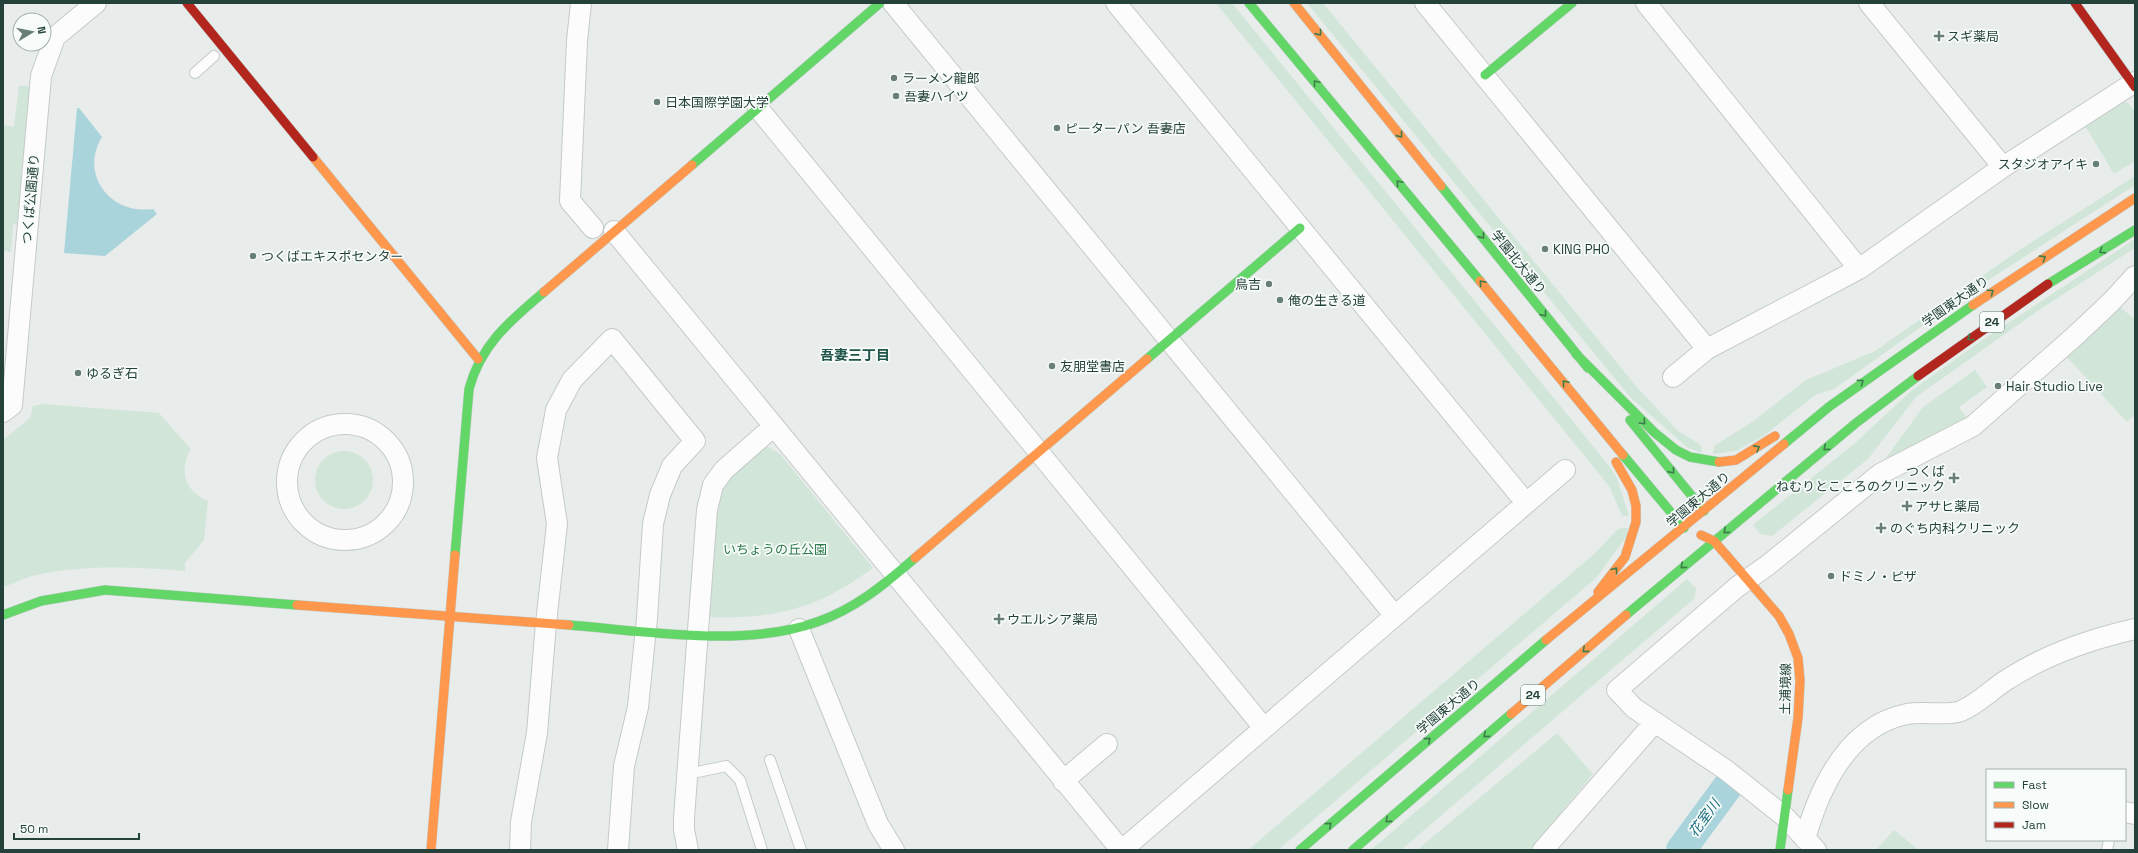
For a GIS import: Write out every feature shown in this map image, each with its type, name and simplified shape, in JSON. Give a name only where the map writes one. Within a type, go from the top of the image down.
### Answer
[{"type":"main road","points":[[187,3],[478,359]]},
{"type":"main road","points":[[431,850],[470,389],[478,359],[488,345],[516,316],[880,3]]},
{"type":"main road","points":[[1249,3],[1684,528]]},
{"type":"main road","name":"学園北大通り","points":[[1294,3],[1707,518],[1714,541]]},
{"type":"main road","points":[[1485,75],[1572,3]]},
{"type":"main road","points":[[2076,3],[2134,84]]},
{"type":"main road","name":"学園東大通り","points":[[1300,850],[1582,611],[1684,528],[1707,518],[1830,406],[2010,279],[2135,198]]},
{"type":"main road","points":[[3,615],[43,600],[75,593],[105,590],[698,635],[747,637],[798,629],[855,605],[896,576],[1300,228]]},
{"type":"main road","name":"24","points":[[1353,850],[1714,541],[1856,423],[1939,360],[2026,298],[2135,230]]},
{"type":"main road","points":[[1576,354],[1655,433],[1676,450],[1690,457],[1722,462],[1736,460],[1764,444],[1781,432]]},
{"type":"main road","points":[[1803,416],[1830,406]]},
{"type":"main road","points":[[1582,611],[1625,557],[1633,537],[1636,522],[1636,506],[1632,490],[1590,413]]},
{"type":"main road","name":"土浦境線","points":[[1684,528],[1714,541],[1779,616],[1789,634],[1798,658],[1800,681],[1798,718],[1780,850]]},
{"type":"street","name":"つくば公園通り","points":[[3,412],[12,405],[41,76],[55,37],[96,3]]},
{"type":"street","points":[[581,3],[577,41],[570,201],[593,228]]},
{"type":"street","points":[[893,3],[1395,616]]},
{"type":"street","points":[[1116,3],[1526,503]]},
{"type":"street","points":[[1425,3],[1707,349]]},
{"type":"street","points":[[1646,3],[1860,269]]},
{"type":"street","points":[[1870,3],[2003,167]]},
{"type":"street","points":[[1672,377],[1707,349],[1860,269],[2003,167],[2134,84]]},
{"type":"street","points":[[758,108],[1264,728]]},
{"type":"street","points":[[614,231],[1063,781],[1122,850],[1565,470]]},
{"type":"street","points":[[1810,844],[1785,817],[1726,770],[1667,729],[1654,723],[1624,700],[1617,690],[1748,580],[1880,474],[1973,426],[2075,336],[2112,301],[2135,276]]},
{"type":"street","points":[[520,850],[520,822],[537,733],[546,623],[557,524],[547,458],[556,410],[572,380],[612,339],[695,441],[672,466],[660,495],[653,524],[638,707],[624,766],[618,850]]},
{"type":"street","points":[[344,424],[369,429],[389,444],[401,467],[403,480],[399,504],[385,525],[364,538],[339,540],[318,534],[301,521],[290,502],[286,481],[290,462],[300,445],[320,430],[344,424]]},
{"type":"street","points":[[688,850],[684,830],[707,510],[714,485],[724,470],[774,426]]},
{"type":"street","points":[[798,629],[878,824],[894,850]]},
{"type":"street","points":[[1810,844],[1812,812],[1842,756],[1865,732],[1907,714],[1960,712],[2009,678],[2049,656],[2112,634],[2135,629]]},
{"type":"street","points":[[1543,850],[1654,723]]},
{"type":"street","points":[[1063,781],[1107,744]]},
{"type":"lane","points":[[195,73],[214,56]]},
{"type":"lane","points":[[770,760],[801,850]]},
{"type":"lane","points":[[688,774],[726,766],[736,775],[740,780],[762,850]]},
{"type":"green space","points":[[1216,3],[1232,3],[1610,467],[1617,478],[1629,516],[1622,516],[1609,486]]},
{"type":"green space","points":[[1307,3],[1323,3],[1636,386],[1678,431],[1701,445],[1702,453],[1688,448],[1630,397]]},
{"type":"green space","points":[[19,86],[30,86],[17,225],[13,224],[11,252],[3,251],[3,125],[14,127]]},
{"type":"green space","points":[[2120,100],[2128,103],[2135,112],[2135,161],[2114,174],[2084,124]]},
{"type":"green space","points":[[2135,176],[2135,185],[1967,294],[1834,389],[1815,395],[1765,435],[1736,451],[1713,454],[1714,446],[1752,422],[1806,380],[1875,351],[2015,253]]},
{"type":"green space","points":[[2135,239],[2135,248],[2039,310],[1916,397],[1868,459],[1772,536],[1760,534],[1753,525],[1855,443],[1911,391],[1978,343]]},
{"type":"green space","points":[[2117,305],[2135,319],[2135,414],[2127,422],[2064,354]]},
{"type":"green space","points":[[1975,370],[1987,387],[1959,407],[1968,420],[1880,466],[1923,407]]},
{"type":"green space","points":[[43,404],[159,413],[191,449],[185,465],[186,480],[194,492],[208,501],[204,540],[185,563],[185,571],[131,568],[77,569],[36,575],[3,587],[3,440],[30,418],[33,406]]},
{"type":"green space","name":"いちょうの丘公園","points":[[765,445],[780,454],[873,568],[853,582],[833,593],[795,609],[755,616],[708,617],[716,506],[723,487],[733,471]]},
{"type":"green space","points":[[344,451],[355,453],[368,464],[371,469],[373,480],[371,491],[360,504],[355,507],[344,509],[333,507],[320,496],[317,491],[315,480],[317,469],[328,456],[333,453]]},
{"type":"green space","points":[[1628,528],[1627,536],[1596,578],[1278,850],[1248,850],[1594,554],[1618,529]]},
{"type":"green space","points":[[1687,579],[1696,588],[1695,598],[1401,850],[1371,850]]},
{"type":"green space","points":[[1557,733],[1593,774],[1530,850],[1417,850]]},
{"type":"green space","points":[[1894,830],[1919,850],[1876,850]]},
{"type":"water","points":[[77,108],[79,108],[102,137],[96,151],[94,165],[97,178],[103,190],[112,199],[124,206],[138,209],[153,209],[157,214],[105,256],[64,253]]},
{"type":"waterway","name":"花室川","points":[[1681,850],[1728,786]]},
{"type":"traffic: fast","points":[[692,165],[880,3]]},
{"type":"traffic: fast","points":[[1249,3],[1480,281]]},
{"type":"traffic: fast","points":[[1485,75],[1572,3]]},
{"type":"traffic: fast","points":[[1441,186],[1588,368]]},
{"type":"traffic: fast","points":[[1147,359],[1300,228]]},
{"type":"traffic: fast","points":[[2048,284],[2135,230]]},
{"type":"traffic: fast","points":[[455,555],[469,389],[474,373],[481,359],[498,334],[544,292]]},
{"type":"traffic: fast","points":[[1784,444],[1830,406],[1973,305]]},
{"type":"traffic: fast","points":[[1576,354],[1655,433],[1676,450],[1690,457],[1719,462]]},
{"type":"traffic: fast","points":[[1626,615],[1856,423],[1918,376]]},
{"type":"traffic: fast","points":[[1630,420],[1704,511]]},
{"type":"traffic: fast","points":[[1623,455],[1684,528]]},
{"type":"traffic: fast","points":[[569,625],[694,636],[759,634],[789,630],[831,617],[857,603],[881,586],[915,558]]},
{"type":"traffic: fast","points":[[3,615],[41,601],[105,590],[297,605]]},
{"type":"traffic: fast","points":[[1300,850],[1546,640]]},
{"type":"traffic: fast","points":[[1353,850],[1511,714]]},
{"type":"traffic: fast","points":[[1780,850],[1788,790]]},
{"type":"traffic: slow","points":[[1294,3],[1441,186]]},
{"type":"traffic: slow","points":[[313,157],[478,359]]},
{"type":"traffic: slow","points":[[544,292],[692,165]]},
{"type":"traffic: slow","points":[[1973,305],[2135,198]]},
{"type":"traffic: slow","points":[[1480,281],[1623,455]]},
{"type":"traffic: slow","points":[[915,558],[1147,359]]},
{"type":"traffic: slow","points":[[1719,462],[1736,460],[1775,436]]},
{"type":"traffic: slow","points":[[1546,640],[1784,444]]},
{"type":"traffic: slow","points":[[1598,592],[1625,557],[1636,522],[1636,506],[1632,490],[1616,462]]},
{"type":"traffic: slow","points":[[1701,535],[1714,541],[1779,616],[1789,634],[1798,658],[1800,681],[1798,718],[1788,790]]},
{"type":"traffic: slow","points":[[431,850],[455,555]]},
{"type":"traffic: slow","points":[[297,605],[569,625]]},
{"type":"traffic: slow","points":[[1511,714],[1626,615]]},
{"type":"traffic: jam","points":[[187,3],[313,157]]},
{"type":"traffic: jam","points":[[2075,3],[2135,87]]},
{"type":"traffic: jam","points":[[1918,376],[2048,284]]},
{"type":"place","name":"スギ薬局","points":[[1939,36]]},
{"type":"place","name":"ラーメン龍郎","points":[[894,78]]},
{"type":"place","name":"吾妻ハイツ","points":[[896,96]]},
{"type":"place","name":"日本国際学園大学","points":[[657,102]]},
{"type":"place","name":"ピーターパン 吾妻店","points":[[1057,128]]},
{"type":"place","name":"スタジオアイキ","points":[[2096,164]]},
{"type":"place","name":"KING PHO","points":[[1545,249]]},
{"type":"place","name":"つくばエキスポセンター","points":[[253,256]]},
{"type":"place","name":"鳥吉","points":[[1269,284]]},
{"type":"place","name":"俺の生きる道","points":[[1280,300]]},
{"type":"place","name":"友朋堂書店","points":[[1052,366]]},
{"type":"place","name":"ゆるぎ石","points":[[78,373]]},
{"type":"place","name":"Hair Studio Live","points":[[1998,386]]},
{"type":"place","name":"つくば ねむりとこころのクリニック","points":[[1954,478]]},
{"type":"place","name":"アサヒ薬局","points":[[1907,506]]},
{"type":"place","name":"のぐち内科クリニック","points":[[1881,528]]},
{"type":"place","name":"ドミノ・ピザ","points":[[1831,576]]},
{"type":"place","name":"ウエルシア薬局","points":[[999,619]]},
{"type":"district","name":"吾妻三丁目","points":[[855,355]]}]
